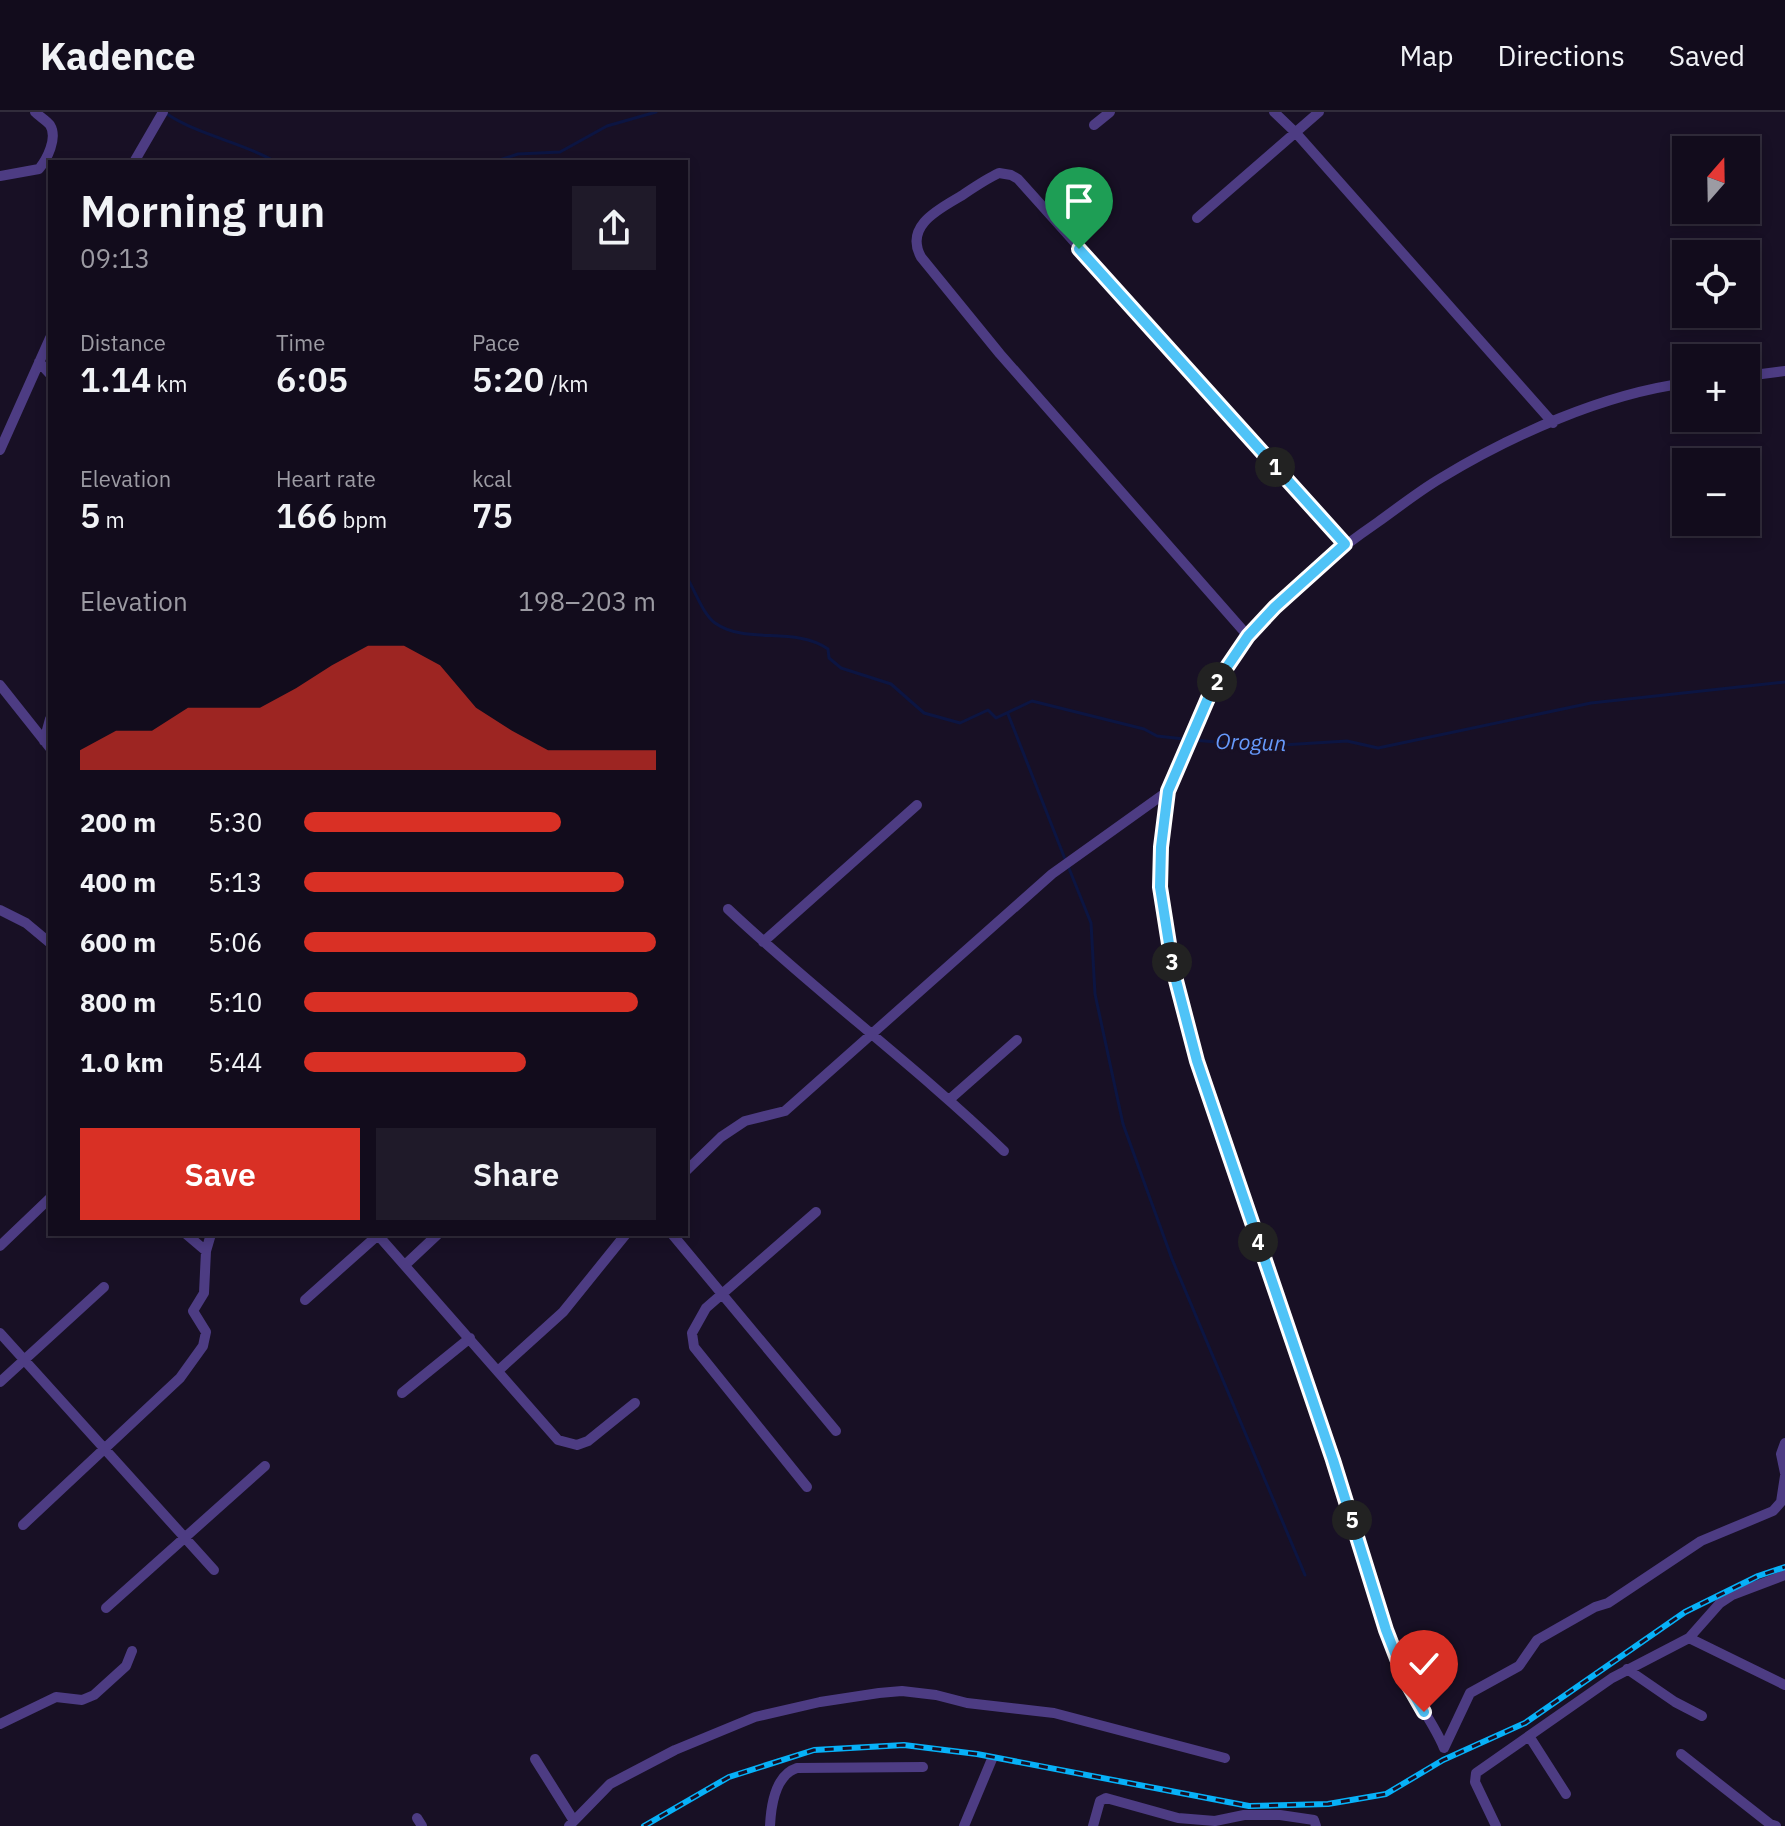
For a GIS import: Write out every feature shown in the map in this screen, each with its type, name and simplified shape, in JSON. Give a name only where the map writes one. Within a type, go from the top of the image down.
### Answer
[{"type":"street","points":[[0,176],[39,169],[45,162],[51,126],[35,112]]},
{"type":"street","points":[[135,160],[163,112]]},
{"type":"street","points":[[1094,125],[1110,112]]},
{"type":"street","points":[[1274,112],[1553,423]]},
{"type":"street","points":[[1197,218],[1319,112]]},
{"type":"street","points":[[1248,636],[1000,354],[921,257],[915,247],[917,231],[928,216],[999,173],[1018,179],[1345,544]]},
{"type":"street","points":[[0,450],[48,342]]},
{"type":"street","points":[[39,362],[48,372]]},
{"type":"street","points":[[1760,374],[1785,371]]},
{"type":"street","points":[[1672,386],[1637,392],[1486,452],[1437,480],[1345,544],[1275,607],[1248,636],[1212,689],[1168,791],[1160,887],[1164,922],[1197,1061],[1323,1431],[1386,1630],[1414,1697],[1436,1729],[1444,1748],[1470,1693],[1519,1666],[1537,1640],[1595,1607],[1608,1603],[1701,1541],[1773,1511],[1781,1502],[1785,1474],[1781,1454],[1785,1443]]},
{"type":"street","points":[[0,685],[47,744]]},
{"type":"street","points":[[688,1169],[721,1137],[745,1121],[785,1111],[1052,874],[1168,791]]},
{"type":"street","points":[[763,942],[917,805]]},
{"type":"street","points":[[728,909],[871,1035],[950,1099],[1004,1151]]},
{"type":"street","points":[[0,910],[26,923],[48,941]]},
{"type":"street","points":[[950,1099],[1017,1040]]},
{"type":"street","points":[[0,1246],[48,1200]]},
{"type":"street","points":[[807,1487],[694,1347],[692,1333],[706,1308],[722,1292],[816,1212]]},
{"type":"street","points":[[188,1236],[206,1251]]},
{"type":"street","points":[[23,1525],[180,1378],[203,1346],[206,1332],[193,1311],[204,1293],[206,1251],[210,1236]]},
{"type":"street","points":[[305,1300],[377,1236]]},
{"type":"street","points":[[379,1236],[558,1440],[577,1445],[588,1441],[635,1403]]},
{"type":"street","points":[[405,1265],[436,1236]]},
{"type":"street","points":[[499,1370],[563,1312],[624,1236]]},
{"type":"street","points":[[674,1236],[836,1431]]},
{"type":"street","points":[[0,1382],[104,1287]]},
{"type":"street","points":[[0,1333],[214,1570]]},
{"type":"street","points":[[402,1393],[470,1338]]},
{"type":"street","points":[[106,1608],[265,1466]]},
{"type":"street","points":[[1496,1826],[1473,1777],[1496,1757],[1627,1669],[1689,1638],[1720,1603],[1732,1595],[1785,1575]]},
{"type":"street","points":[[1689,1638],[1785,1685]]},
{"type":"street","points":[[0,1724],[56,1697],[82,1700],[94,1695],[126,1666],[132,1651]]},
{"type":"street","points":[[1627,1669],[1675,1702],[1702,1716]]},
{"type":"street","points":[[535,1759],[572,1823],[610,1784],[675,1750],[755,1717],[820,1702],[902,1691],[979,1705],[1054,1713],[1225,1758]]},
{"type":"street","points":[[1529,1736],[1566,1794]]},
{"type":"street","points":[[1681,1754],[1776,1826]]},
{"type":"street","points":[[964,1826],[992,1759]]},
{"type":"street","points":[[770,1826],[779,1784],[790,1770],[923,1767]]},
{"type":"street","points":[[1093,1826],[1100,1801],[1106,1798],[1178,1818],[1215,1821],[1244,1815],[1300,1816],[1314,1820],[1316,1826]]},
{"type":"waterway","points":[[499,160],[518,154],[560,152],[607,126],[656,112]]},
{"type":"waterway","name":"Orogun","points":[[167,114],[272,160]]},
{"type":"waterway","name":"Orogun","points":[[688,580],[702,607],[715,623],[741,633],[786,636],[815,642],[828,649],[829,658],[841,668],[891,684],[924,713],[960,723],[988,710],[996,718],[1032,701],[1144,729],[1157,736],[1184,739]]},
{"type":"waterway","name":"Orogun","points":[[1192,740],[1267,746],[1347,741],[1378,748],[1591,703],[1785,682]]},
{"type":"waterway","points":[[1008,714],[1065,859]]},
{"type":"waterway","points":[[1068,866],[1091,923],[1095,994],[1123,1124],[1172,1259],[1305,1575]]},
{"type":"railway","points":[[644,1826],[729,1777],[814,1750],[904,1745],[977,1754],[1249,1806],[1328,1804],[1386,1794],[1443,1760],[1525,1723],[1685,1612],[1758,1576],[1785,1567]]},
{"type":"route","points":[[1079,249],[1345,544],[1275,607],[1248,636],[1212,689],[1168,791],[1160,887],[1173,969],[1197,1061],[1333,1460],[1386,1630],[1405,1679],[1424,1712]]}]
